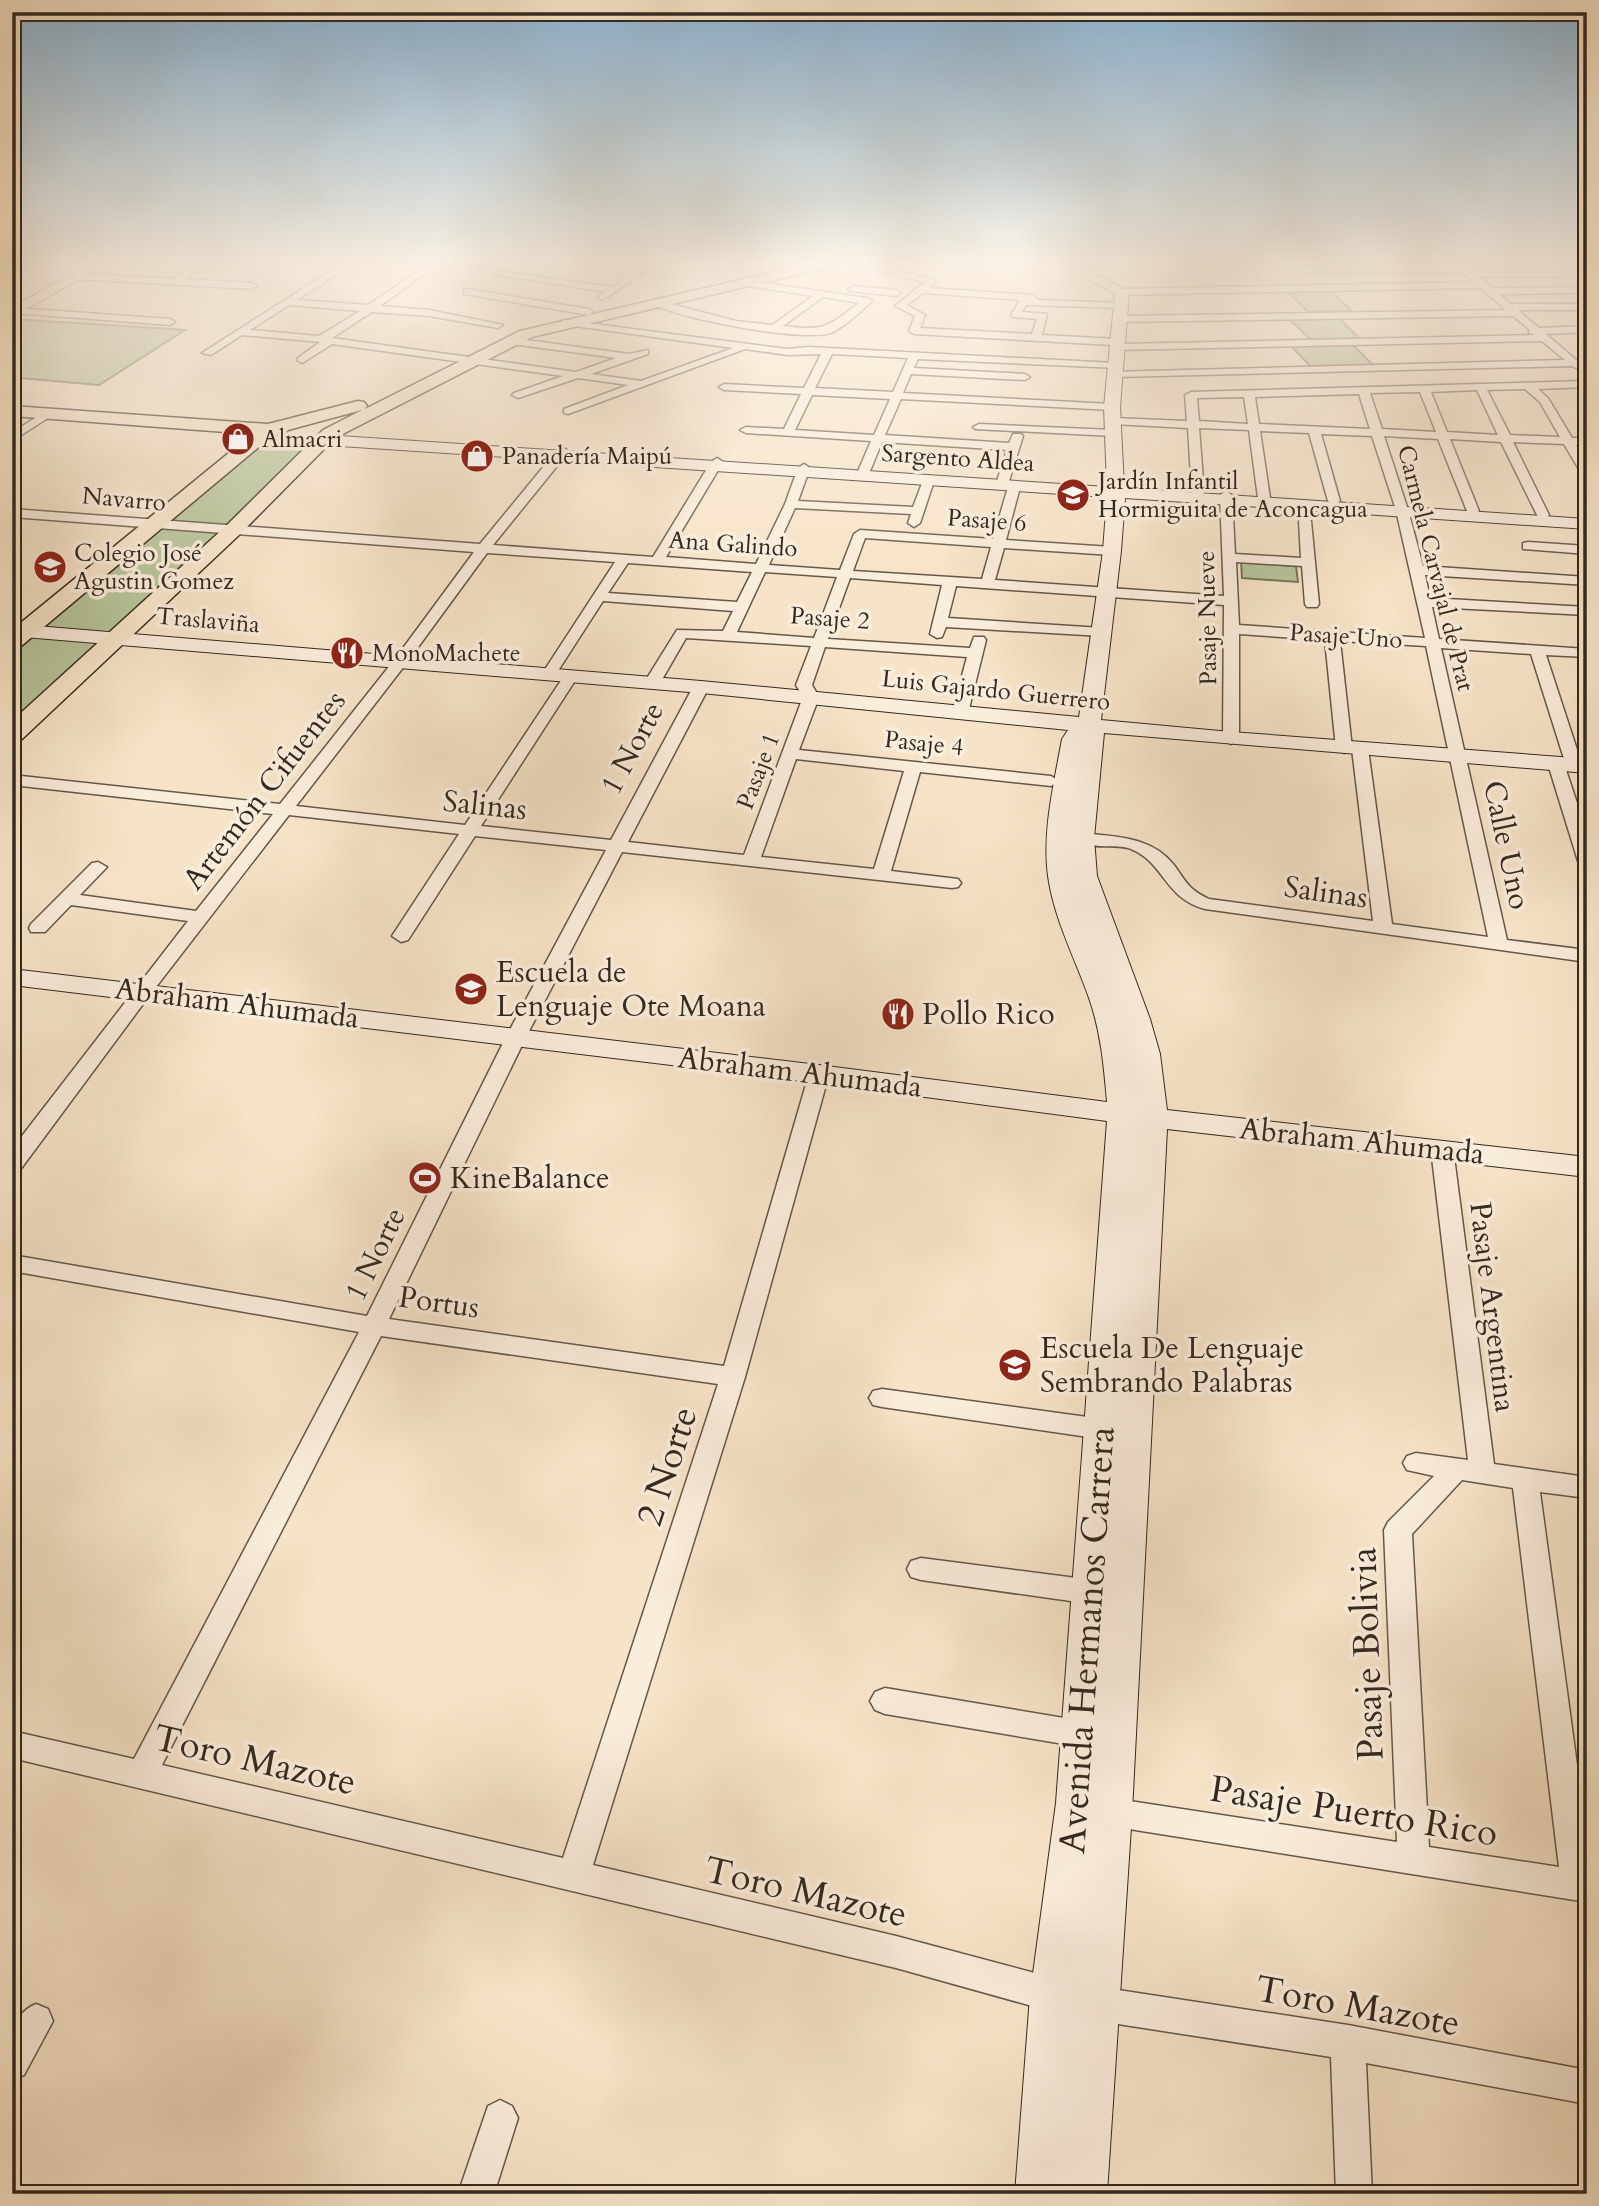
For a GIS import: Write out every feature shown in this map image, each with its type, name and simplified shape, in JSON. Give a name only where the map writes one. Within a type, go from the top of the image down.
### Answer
[{"type":"main road","points":[[17,634],[265,432],[374,402],[462,366]]},
{"type":"main road","points":[[12,735],[232,531],[327,437],[464,366]]},
{"type":"main road","points":[[12,413],[327,437]]},
{"type":"street","points":[[512,366],[642,384]]},
{"type":"street","points":[[518,395],[607,366]]},
{"type":"street","points":[[568,411],[692,366]]},
{"type":"street","points":[[788,432],[821,366]]},
{"type":"street","points":[[863,474],[909,366]]},
{"type":"street","points":[[1018,402],[1028,366]]},
{"type":"street","points":[[1071,366],[1114,370],[1257,366]]},
{"type":"street","name":"Avenida Hermanos Carrera","points":[[1081,2194],[1075,2000],[1078,1803],[1102,1429],[1146,1054],[1084,876],[1082,838],[1094,736],[1089,726],[1112,551],[1116,491],[1114,366]]},
{"type":"street","points":[[906,371],[1025,377]]},
{"type":"street","points":[[1198,494],[1191,395],[1528,386],[1586,375]]},
{"type":"street","points":[[1528,386],[1544,400],[1587,473]]},
{"type":"street","points":[[724,387],[897,395],[983,414],[1020,429],[1113,421],[1587,442]]},
{"type":"street","points":[[1481,387],[1543,515]]},
{"type":"street","points":[[1424,388],[1473,510]]},
{"type":"street","name":"Carmela Carvajal de Prat","points":[[1363,390],[1401,508],[1460,758]]},
{"type":"street","points":[[1249,393],[1264,498]]},
{"type":"street","points":[[983,414],[1018,402],[1113,421]]},
{"type":"street","points":[[972,444],[983,414]]},
{"type":"street","points":[[12,438],[45,416]]},
{"type":"street","points":[[987,585],[1001,544],[1013,447],[1020,429]]},
{"type":"street","points":[[746,430],[1013,447]]},
{"type":"street","points":[[1314,430],[1334,501]]},
{"type":"street","name":"Sargento Aldea","points":[[327,437],[1116,491],[1587,518]]},
{"type":"street","name":"Artemón Cifuentes","points":[[12,1165],[142,992],[400,662],[484,548],[560,454]]},
{"type":"street","points":[[657,561],[716,465]]},
{"type":"street","points":[[728,636],[791,505],[803,470]]},
{"type":"street","name":"Sargento Aldea","points":[[863,474],[928,481],[1009,484]]},
{"type":"street","points":[[908,538],[928,481]]},
{"type":"street","name":"Sargento Aldea","points":[[1116,491],[1334,501],[1587,524]]},
{"type":"street","name":"Pasaje Nueve","points":[[1226,498],[1232,629],[1231,739]]},
{"type":"street","name":"Pasaje 6","points":[[791,505],[918,512]]},
{"type":"street","name":"Navarro","points":[[12,513],[232,531]]},
{"type":"street","points":[[1305,521],[1312,604]]},
{"type":"street","name":"Ana Galindo","points":[[232,531],[1230,601]]},
{"type":"street","name":"Pasaje 6","points":[[845,575],[860,534],[1112,551]]},
{"type":"street","points":[[1528,547],[1587,550]]},
{"type":"street","points":[[401,936],[560,675],[600,597],[624,558]]},
{"type":"street","points":[[1229,558],[1308,562]]},
{"type":"street","points":[[1417,570],[1587,581]]},
{"type":"street","points":[[811,697],[804,685],[845,575]]},
{"type":"street","points":[[933,650],[950,582]]},
{"type":"street","points":[[600,597],[742,607]]},
{"type":"street","points":[[1425,602],[1587,611]]},
{"type":"street","points":[[940,622],[1102,632]]},
{"type":"street","points":[[960,713],[983,624]]},
{"type":"street","name":"Pasaje Uno","points":[[1232,629],[1587,653]]},
{"type":"street","name":"Pasaje 2","points":[[652,683],[682,633],[976,653]]},
{"type":"street","name":"Traslaviña","points":[[17,634],[116,639],[400,662]]},
{"type":"street","points":[[1332,635],[1383,928]]},
{"type":"street","points":[[1537,649],[1572,765],[1587,861]]},
{"type":"street","name":"Luis Gajardo Guerrero","points":[[400,662],[811,697],[1231,739],[1572,765]]},
{"type":"street","name":"1 Norte","points":[[142,1774],[374,1326],[516,1037],[614,847],[701,687]]},
{"type":"street","name":"Pasaje 1","points":[[750,862],[811,697]]},
{"type":"street","name":"Avenida Hermanos Carrera","points":[[1041,2194],[1110,1812],[1138,1116],[1113,1030],[1066,901],[1061,875],[1059,834],[1073,739],[1078,731],[1089,726]]},
{"type":"street","name":"Pasaje 4","points":[[791,754],[1051,781]]},
{"type":"street","name":"Calle Uno","points":[[1460,758],[1499,944]]},
{"type":"street","points":[[881,876],[914,766]]},
{"type":"street","name":"Salinas","points":[[12,780],[284,812],[953,883]]},
{"type":"street","name":"Salinas","points":[[1082,838],[1136,844],[1166,867],[1186,895],[1205,904],[1587,956]]},
{"type":"street","points":[[38,928],[98,867]]},
{"type":"street","points":[[68,899],[201,917]]},
{"type":"street","name":"Abraham Ahumada","points":[[12,978],[819,1074],[1138,1116],[1587,1167]]},
{"type":"street","name":"2 Norte","points":[[573,1878],[733,1377],[819,1074]]},
{"type":"street","name":"Pasaje Argentina","points":[[1442,1149],[1469,1470]]},
{"type":"street","name":"Portus","points":[[12,1263],[374,1326],[733,1377]]},
{"type":"street","points":[[883,1398],[1102,1429]]},
{"type":"street","points":[[1416,1463],[1587,1489]]},
{"type":"street","name":"Pasaje Bolivia","points":[[1414,1860],[1398,1530],[1440,1489],[1469,1470]]},
{"type":"street","points":[[1525,1478],[1582,1886]]},
{"type":"street","points":[[921,1569],[1092,1592]]},
{"type":"street","points":[[885,1701],[1082,1734]]},
{"type":"street","name":"Toro Mazote","points":[[12,1744],[896,1952],[1075,2000],[1348,2042],[1586,2094]]},
{"type":"street","name":"Pasaje Puerto Rico","points":[[1110,1812],[1582,1886]]},
{"type":"street","points":[[12,2063],[36,2021]]},
{"type":"street","points":[[1348,2042],[1354,2194]]},
{"type":"street","points":[[476,2194],[500,2118]]},
{"type":"green space","points":[[12,366],[129,366],[99,385],[20,378],[12,383]]},
{"type":"green space","points":[[1310,366],[1374,366],[1312,368]]},
{"type":"green space","points":[[261,438],[318,442],[12,725],[12,653]]},
{"type":"green space","points":[[1241,562],[1296,566],[1298,582],[1242,578]]},
{"type":"place","name":"Almacri","points":[[238,439]]},
{"type":"place","name":"Panadería Maipú","points":[[477,456]]},
{"type":"place","name":"Jardín Infantil Hormiguita de Aconcagua","points":[[1073,495]]},
{"type":"place","name":"Colegio José Agustin Gomez","points":[[50,567]]},
{"type":"place","name":"MonoMachete","points":[[347,653]]},
{"type":"place","name":"Escuela de Lenguaje Ote Moana","points":[[471,989]]},
{"type":"place","name":"Pollo Rico","points":[[898,1014]]},
{"type":"place","name":"KineBalance","points":[[425,1178]]},
{"type":"place","name":"Escuela De Lenguaje Sembrando Palabras","points":[[1015,1365]]}]
